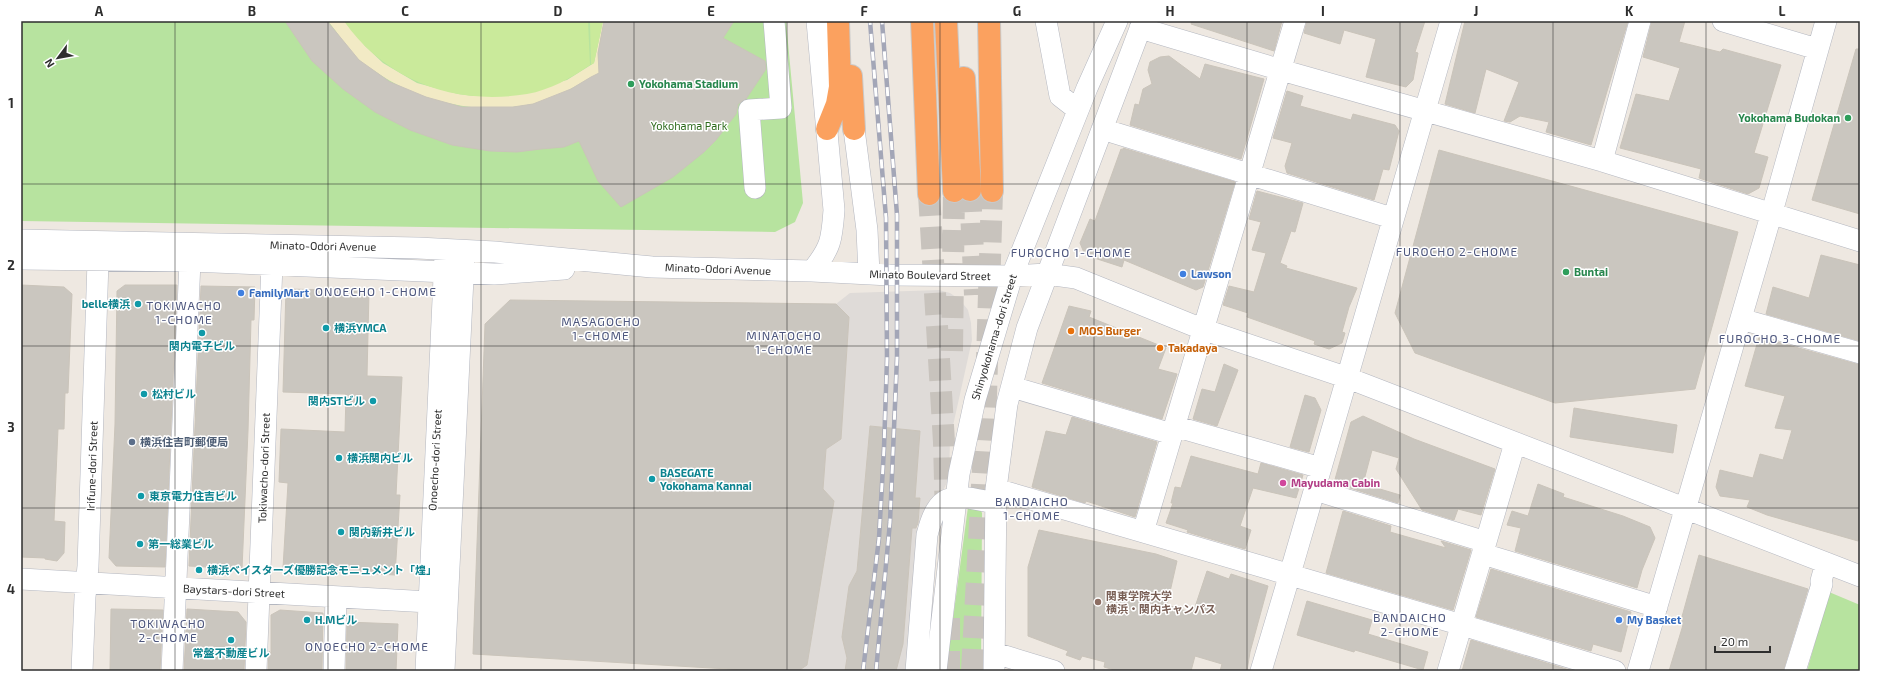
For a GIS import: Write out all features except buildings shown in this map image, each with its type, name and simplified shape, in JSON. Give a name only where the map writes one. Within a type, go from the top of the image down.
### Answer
[{"type":"highway","points":[[922,21],[930,194]]},
{"type":"highway","points":[[946,21],[962,191],[960,21]]},
{"type":"highway","points":[[989,21],[992,191]]},
{"type":"highway","points":[[827,129],[838,104],[840,87],[835,22]]},
{"type":"highway","points":[[835,22],[854,129]]},
{"type":"street","points":[[755,188],[749,110],[781,108],[774,21]]},
{"type":"street","points":[[1046,21],[1060,96],[1078,110]]},
{"type":"street","points":[[1087,88],[1106,21]]},
{"type":"street","name":"Shinyokohama-dori Street","points":[[936,671],[959,474],[975,400],[1012,276],[1087,88],[1117,21]]},
{"type":"street","points":[[1143,532],[1202,329],[1250,176],[1295,21]]},
{"type":"street","points":[[1260,671],[1348,378],[1392,218],[1451,21]]},
{"type":"street","points":[[1602,161],[1640,21]]},
{"type":"street","points":[[1723,21],[1817,50]]},
{"type":"street","points":[[1638,671],[1686,510],[1826,21]]},
{"type":"street","points":[[1054,671],[994,662],[996,496],[1007,404],[1027,328],[1141,25],[1281,70],[1602,161],[1772,212],[1860,241]]},
{"type":"street","points":[[812,271],[828,249],[832,235],[834,210],[827,129]]},
{"type":"street","points":[[854,129],[867,230],[870,265],[869,274]]},
{"type":"street","points":[[1102,129],[1250,176],[1392,218]]},
{"type":"street","name":"Minato-Odori Avenue","points":[[21,240],[455,250],[652,268],[812,271]]},
{"type":"street","name":"Onoecho-dori Street","points":[[426,671],[438,602],[455,250]]},
{"type":"street","name":"Minato-Odori Avenue","points":[[21,259],[190,261],[453,271],[494,274],[625,265]]},
{"type":"street","name":"Irifune-dori Street","points":[[82,671],[98,261]]},
{"type":"street","points":[[172,671],[190,261]]},
{"type":"street","name":"Tokiwacho-dori Street","points":[[256,671],[272,264]]},
{"type":"street","name":"Minato Boulevard Street","points":[[812,271],[869,274],[1012,276],[1047,274],[1076,278],[1202,329],[1348,378],[1686,510],[1860,576]]},
{"type":"street","points":[[1741,319],[1860,354]]},
{"type":"street","points":[[1012,386],[1173,430],[1321,468]]},
{"type":"street","points":[[1448,671],[1515,443]]},
{"type":"street","points":[[1315,490],[1657,607]]},
{"type":"street","points":[[916,671],[926,535],[930,521],[938,506],[945,500],[957,496],[996,496],[1143,532],[1615,671]]},
{"type":"street","points":[[1795,671],[1822,584],[1821,581],[1826,563]]},
{"type":"street","name":"Baystars-dori Street","points":[[21,579],[438,602]]},
{"type":"street","points":[[334,671],[336,597]]},
{"type":"street","name":"Onoecho-dori Street","points":[[438,602],[444,671]]},
{"type":"green space","name":"Yokohama Park","points":[[21,21],[786,21],[803,203],[795,222],[775,232],[21,221]]},
{"type":"green space","points":[[344,21],[588,21],[590,65],[560,83],[544,90],[527,94],[500,97],[474,96],[449,92],[424,84],[401,74],[380,59],[361,42]]},
{"type":"green space","points":[[590,21],[603,21],[594,63],[591,65]]},
{"type":"green space","points":[[968,507],[980,509],[982,513],[981,671],[946,671]]},
{"type":"green space","points":[[1829,592],[1860,605],[1860,671],[1807,671]]},
{"type":"sand","points":[[328,21],[344,21],[365,46],[383,63],[417,83],[458,94],[474,96],[508,95],[567,80],[594,63],[604,21],[598,53],[599,73],[567,91],[533,104],[492,108],[471,107],[431,99],[393,83],[358,59]]},
{"type":"shaded area","points":[[939,290],[950,293],[960,300],[968,310],[971,323],[972,340],[950,439],[949,478],[942,493],[909,671],[798,671],[807,665],[834,501],[823,489],[826,449],[841,439],[849,317],[836,304],[850,293]],"holes":[[[870,426],[920,431],[915,498],[920,499],[918,528],[912,528],[903,644],[842,638],[849,586],[857,571]]]},
{"type":"tunnel","points":[[970,190],[975,295]]},
{"type":"tunnel","points":[[952,351],[954,191]]},
{"type":"tunnel","points":[[972,671],[985,430],[992,191]]},
{"type":"tunnel","points":[[929,194],[944,442],[946,520]]},
{"type":"tunnel","points":[[949,618],[949,671]]},
{"type":"railway","points":[[863,671],[879,538],[887,359],[886,218],[870,21]]},
{"type":"railway","points":[[876,671],[890,522],[897,358],[897,215],[882,21]]},
{"type":"place","name":"Yokohama Stadium","points":[[631,84]]},
{"type":"place","name":"Yokohama Budokan","points":[[1848,118]]},
{"type":"place","name":"Buntai","points":[[1566,272]]},
{"type":"place","name":"Lawson","points":[[1183,274]]},
{"type":"place","name":"FamilyMart","points":[[241,293]]},
{"type":"place","name":"belle横浜","points":[[138,304]]},
{"type":"place","name":"横浜YMCA","points":[[326,328]]},
{"type":"place","name":"MOS Burger","points":[[1071,331]]},
{"type":"place","name":"関内電子ビル","points":[[202,333]]},
{"type":"place","name":"Takadaya","points":[[1160,348]]},
{"type":"place","name":"松村ビル","points":[[144,394]]},
{"type":"place","name":"関内STビル","points":[[373,401]]},
{"type":"place","name":"横浜住吉町郵便局","points":[[132,442]]},
{"type":"place","name":"横浜関内ビル","points":[[339,458]]},
{"type":"place","name":"BASEGATE Yokohama Kannai","points":[[652,479]]},
{"type":"place","name":"Mayudama Cabin","points":[[1283,483]]},
{"type":"place","name":"東京電力住吉ビル","points":[[141,496]]},
{"type":"place","name":"関内新井ビル","points":[[341,532]]},
{"type":"place","name":"第一総業ビル","points":[[140,544]]},
{"type":"place","name":"横浜ベイスターズ優勝記念モニュメント「煌」","points":[[199,570]]},
{"type":"place","name":"関東学院大学 横浜・関内キャンパス","points":[[1098,602]]},
{"type":"place","name":"H.Mビル","points":[[307,620]]},
{"type":"place","name":"My Basket","points":[[1619,620]]},
{"type":"place","name":"常盤不動産ビル","points":[[231,640]]},
{"type":"district","name":"FUROCHO 2-CHOME","points":[[1457,252]]},
{"type":"district","name":"FUROCHO 1-CHOME","points":[[1071,253]]},
{"type":"district","name":"ONOECHO 1-CHOME","points":[[376,292]]},
{"type":"district","name":"TOKIWACHO 1-CHOME","points":[[184,313]]},
{"type":"district","name":"MASAGOCHO 1-CHOME","points":[[601,329]]},
{"type":"district","name":"FUROCHO 3-CHOME","points":[[1780,339]]},
{"type":"district","name":"MINATOCHO 1-CHOME","points":[[784,343]]},
{"type":"district","name":"BANDAICHO 1-CHOME","points":[[1032,509]]},
{"type":"district","name":"BANDAICHO 2-CHOME","points":[[1410,625]]},
{"type":"district","name":"TOKIWACHO 2-CHOME","points":[[168,631]]},
{"type":"district","name":"ONOECHO 2-CHOME","points":[[367,647]]}]
